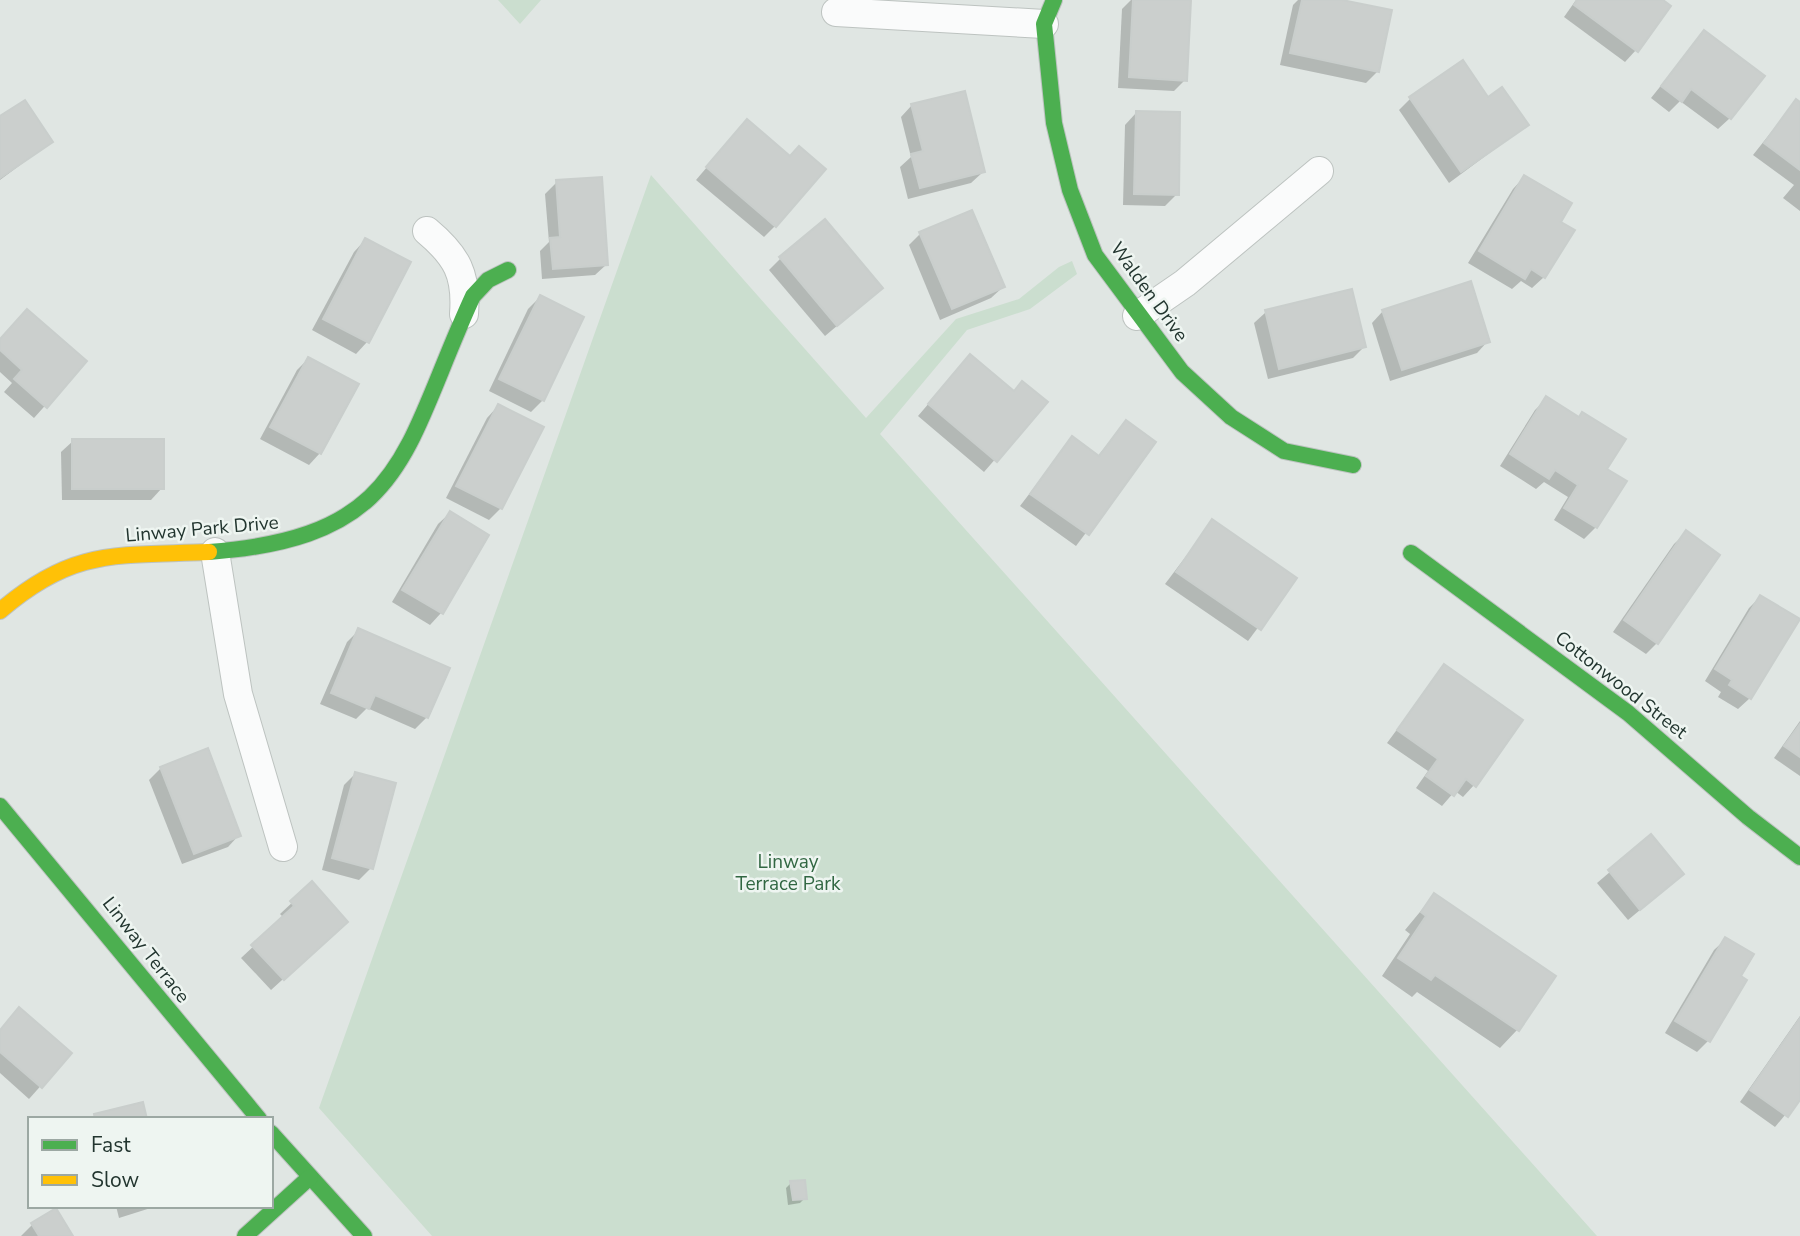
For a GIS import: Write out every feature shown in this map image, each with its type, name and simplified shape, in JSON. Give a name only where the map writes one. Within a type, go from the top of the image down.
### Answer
[{"type":"street","points":[[836,12],[1049,12]]},
{"type":"street","name":"Walden Drive","points":[[1049,12],[1054,123],[1070,190],[1095,255],[1137,316],[1182,372],[1231,417],[1284,451],[1353,465]]},
{"type":"street","points":[[1137,316],[1185,283],[1319,171]]},
{"type":"street","points":[[427,231],[460,267],[466,290],[464,314]]},
{"type":"street","name":"Linway Park Drive","points":[[0,611],[26,588],[60,569],[96,558],[215,552],[285,545],[321,532],[355,512],[384,485],[406,452],[464,314],[481,288],[508,270]]},
{"type":"street","points":[[215,552],[238,694],[283,847]]},
{"type":"street","name":"Cottonwood Street","points":[[1411,553],[1628,713],[1748,817],[1800,857]]},
{"type":"street","name":"Linway Terrace","points":[[0,806],[104,929],[162,1006],[257,1117]]},
{"type":"street","points":[[273,1135],[364,1236]]},
{"type":"street","points":[[245,1236],[310,1177]]},
{"type":"green space","points":[[498,0],[541,0],[520,24]]},
{"type":"green space","name":"Linway Terrace Park","points":[[651,175],[866,418],[956,319],[1019,299],[1059,267],[1072,261],[1077,274],[1030,309],[967,330],[880,434],[1597,1236],[432,1236],[319,1108]]},
{"type":"building","points":[[1133,0],[1191,0],[1187,81],[1129,77]]},
{"type":"building","points":[[1302,0],[1342,0],[1392,10],[1379,72],[1290,53]]},
{"type":"building","points":[[1577,0],[1663,0],[1671,6],[1638,52],[1574,5]]},
{"type":"building","points":[[1704,30],[1765,76],[1731,119],[1691,89],[1682,102],[1661,86]]},
{"type":"building","points":[[1463,60],[1488,97],[1502,87],[1529,125],[1461,172],[1409,97]]},
{"type":"building","points":[[965,91],[985,172],[920,188],[911,154],[923,151],[911,104]]},
{"type":"building","points":[[1796,99],[1800,102],[1800,170],[1764,143]]},
{"type":"building","points":[[25,100],[53,142],[0,178],[0,116]]},
{"type":"building","points":[[1136,111],[1180,112],[1179,195],[1134,194]]},
{"type":"building","points":[[747,119],[790,156],[799,146],[826,169],[776,227],[706,167]]},
{"type":"building","points":[[1524,175],[1572,203],[1561,222],[1575,230],[1545,278],[1531,269],[1525,279],[1479,251]]},
{"type":"building","points":[[602,177],[608,265],[553,269],[550,238],[560,237],[556,180]]},
{"type":"building","points":[[972,210],[1005,287],[952,309],[919,232]]},
{"type":"building","points":[[825,219],[883,288],[837,326],[779,257]]},
{"type":"building","points":[[365,238],[411,262],[369,343],[323,319]]},
{"type":"building","points":[[1471,281],[1490,342],[1402,370],[1382,310]]},
{"type":"building","points":[[1352,289],[1366,347],[1279,369],[1265,310]]},
{"type":"building","points":[[540,295],[584,317],[544,401],[499,379]]},
{"type":"building","points":[[27,309],[87,361],[47,408],[14,379],[22,370],[0,350],[0,339]]},
{"type":"building","points":[[970,354],[1014,391],[1022,381],[1048,402],[997,462],[928,404]]},
{"type":"building","points":[[308,357],[359,384],[321,454],[270,427]]},
{"type":"building","points":[[1546,396],[1579,417],[1582,412],[1626,439],[1607,469],[1627,481],[1597,528],[1564,508],[1578,485],[1555,470],[1549,479],[1510,454]]},
{"type":"building","points":[[498,404],[544,427],[502,509],[456,486]]},
{"type":"building","points":[[1126,420],[1156,442],[1089,535],[1030,494],[1072,436],[1099,456]]},
{"type":"building","points":[[72,439],[164,439],[164,489],[72,489]]},
{"type":"building","points":[[450,511],[489,535],[443,614],[402,590]]},
{"type":"building","points":[[1212,519],[1297,578],[1261,630],[1176,572]]},
{"type":"building","points":[[1686,530],[1720,555],[1658,644],[1624,620]]},
{"type":"building","points":[[1760,595],[1800,619],[1751,699],[1729,685],[1732,680],[1715,669]]},
{"type":"building","points":[[358,628],[450,668],[428,718],[375,695],[369,709],[331,693]]},
{"type":"building","points":[[1444,664],[1523,720],[1476,787],[1466,779],[1454,796],[1426,776],[1438,759],[1397,730]]},
{"type":"building","points":[[1800,724],[1800,757],[1784,746]]},
{"type":"building","points":[[208,748],[241,836],[194,854],[160,767]]},
{"type":"building","points":[[355,772],[396,783],[373,869],[332,858]]},
{"type":"building","points":[[1651,834],[1684,874],[1640,910],[1608,870]]},
{"type":"building","points":[[312,881],[348,922],[284,980],[251,945],[294,906],[290,901]]},
{"type":"building","points":[[1434,893],[1556,976],[1519,1031],[1435,975],[1431,980],[1398,958],[1426,916],[1421,912]]},
{"type":"building","points":[[1725,937],[1754,954],[1741,976],[1747,980],[1710,1042],[1675,1021]]},
{"type":"building","points":[[19,1007],[72,1053],[42,1088],[0,1052],[0,1030]]},
{"type":"building","points":[[1800,1018],[1800,1100],[1788,1117],[1750,1090]]},
{"type":"building","points":[[143,1102],[147,1117],[95,1117],[94,1114]]},
{"type":"building","points":[[805,1180],[807,1199],[793,1200],[790,1181]]},
{"type":"building","points":[[56,1208],[73,1236],[39,1236],[31,1223]]},
{"type":"traffic: fast","points":[[1054,0],[1044,24],[1054,123],[1070,190],[1095,255],[1182,372],[1231,417],[1284,451],[1353,465]]},
{"type":"traffic: fast","points":[[209,552],[275,543],[324,527],[361,505],[389,476],[411,441],[473,296],[488,280],[508,270]]},
{"type":"traffic: fast","points":[[1411,553],[1628,713],[1748,817],[1800,857]]},
{"type":"traffic: fast","points":[[0,806],[257,1117]]},
{"type":"traffic: fast","points":[[273,1135],[364,1236]]},
{"type":"traffic: fast","points":[[245,1236],[310,1177]]},
{"type":"traffic: slow","points":[[0,611],[26,590],[75,565],[122,556],[209,552]]}]
